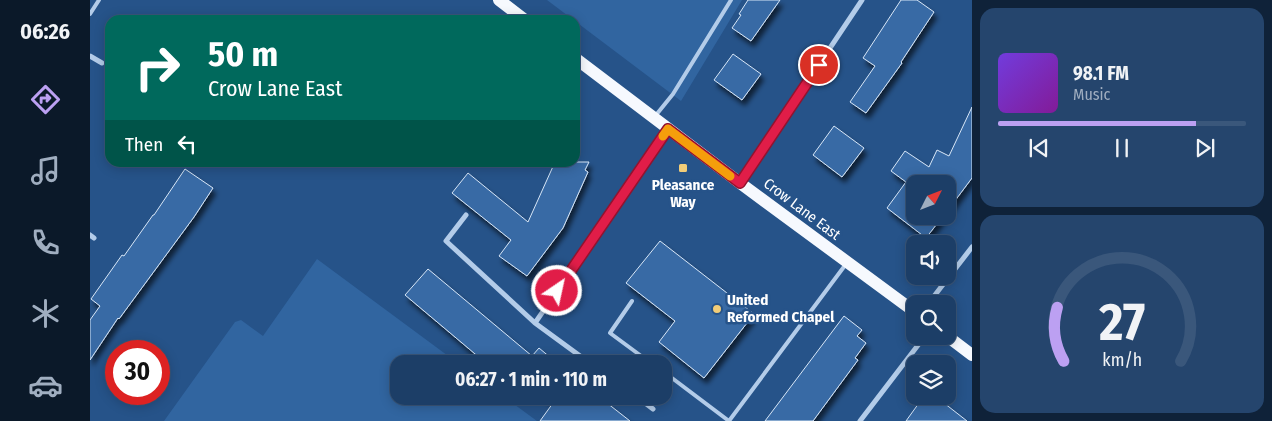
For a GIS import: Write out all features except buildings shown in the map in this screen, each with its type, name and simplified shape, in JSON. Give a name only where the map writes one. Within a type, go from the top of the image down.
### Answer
[{"type":"main road","points":[[499,0],[518,15]]},
{"type":"main road","name":"Crow Lane East","points":[[580,62],[906,305]]},
{"type":"main road","points":[[956,343],[972,355]]},
{"type":"street","points":[[740,183],[862,0]]},
{"type":"street","points":[[90,56],[102,63]]},
{"type":"street","points":[[535,323],[668,129]]},
{"type":"street","points":[[466,215],[446,241],[535,323],[579,355]]},
{"type":"street","points":[[935,295],[972,247]]},
{"type":"street","points":[[860,421],[918,345]]},
{"type":"street","points":[[648,405],[653,409]]},
{"type":"lane","points":[[90,14],[99,0]]},
{"type":"lane","points":[[654,118],[673,94],[732,0]]},
{"type":"lane","points":[[672,378],[729,421],[847,262]]},
{"type":"lane","points":[[632,301],[610,333],[640,355]]},
{"type":"shaded area","points":[[547,0],[742,0],[681,101],[580,25],[580,15],[567,15]]},
{"type":"shaded area","points":[[317,259],[447,355],[390,355],[390,405],[515,405],[537,421],[164,421],[235,322],[241,320],[263,336]]},
{"type":"slow traffic","points":[[663,136],[668,129],[730,176]]},
{"type":"place","name":"Pleasance Way","points":[[683,168]]},
{"type":"place","name":"United Reformed Chapel","points":[[717,309]]},
{"type":"route","points":[[557,291],[668,129],[740,183],[819,65]]}]
